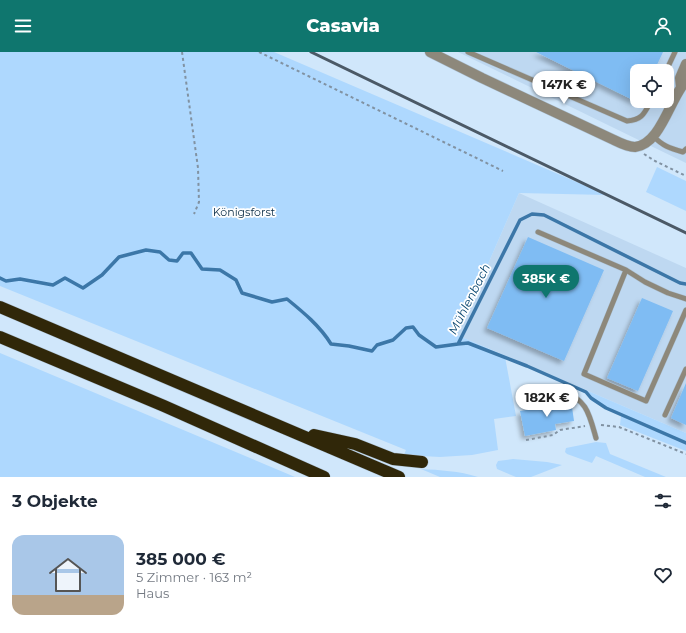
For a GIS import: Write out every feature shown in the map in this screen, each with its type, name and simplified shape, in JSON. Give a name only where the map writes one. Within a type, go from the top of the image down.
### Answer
[{"type":"highway","points":[[0,307],[399,477]]},
{"type":"highway","points":[[0,337],[164,406],[324,477]]},
{"type":"highway","points":[[285,429],[355,444],[393,458],[422,462]]},
{"type":"street","points":[[430,52],[614,140],[634,147],[641,145],[653,136],[660,127],[684,87],[680,78],[686,64]]},
{"type":"lane","points":[[468,52],[626,121],[636,121],[641,117],[647,108]]},
{"type":"lane","points":[[669,64],[675,52]]},
{"type":"lane","points":[[653,136],[668,148],[683,152],[686,149]]},
{"type":"lane","points":[[538,232],[626,270],[645,282],[668,293],[686,299]]},
{"type":"lane","points":[[626,270],[584,374],[646,401],[686,310]]},
{"type":"lane","points":[[665,416],[686,368]]},
{"type":"lane","points":[[546,397],[561,390],[571,394],[581,401],[589,413],[596,438]]},
{"type":"path","points":[[182,52],[198,168],[199,202],[194,214]]},
{"type":"path","points":[[259,52],[503,171]]},
{"type":"path","points":[[634,147],[654,161],[686,176]]},
{"type":"path","points":[[526,440],[553,435],[560,430],[592,425],[619,427],[686,454]]},
{"type":"shaded area","points":[[458,52],[686,52],[686,163]]},
{"type":"shaded area","points":[[519,193],[686,268],[686,433],[457,335]]},
{"type":"green space","name":"Königsforst","points":[[0,52],[274,52],[607,195],[519,193],[457,335],[686,433],[686,451],[620,425],[621,416],[592,401],[585,393],[505,357],[516,416],[494,419],[498,450],[472,455],[440,457],[404,455],[406,450],[0,286]]},
{"type":"green space","points":[[657,167],[686,181],[686,211],[646,192]]},
{"type":"green space","points":[[0,353],[295,477],[0,477]]},
{"type":"green space","points":[[596,442],[606,443],[610,454],[666,477],[645,477],[596,456],[592,463],[565,452],[566,448]]},
{"type":"green space","points":[[513,459],[562,465],[531,477],[516,477],[497,469],[496,465],[498,461]]},
{"type":"green space","points":[[421,469],[457,472],[478,477],[440,477]]},
{"type":"building","points":[[536,52],[663,52],[657,64],[630,64],[630,99]]},
{"type":"building","points":[[528,237],[604,270],[564,361],[487,328]]},
{"type":"building","points":[[642,298],[673,311],[638,391],[607,378]]},
{"type":"building","points":[[686,383],[686,425],[671,418]]},
{"type":"building","points":[[571,400],[574,421],[555,424],[556,430],[525,436],[520,411],[550,406],[550,404]]},
{"type":"waterway","name":"Mühlenbach","points":[[0,278],[6,281],[20,279],[53,285],[65,278],[83,288],[102,275],[119,257],[146,250],[160,252],[169,260],[177,261],[183,253],[191,253],[202,269],[220,270],[236,280],[242,293],[272,302],[287,299],[316,325],[331,344],[372,351],[377,345],[393,340],[406,328],[413,327],[419,335],[436,347],[458,344],[520,220],[532,214],[544,215],[680,283],[686,284]]},
{"type":"waterway","points":[[458,344],[468,343],[527,366],[586,392],[591,398],[606,408],[686,443]]},
{"type":"railway","points":[[311,52],[686,233]]}]
